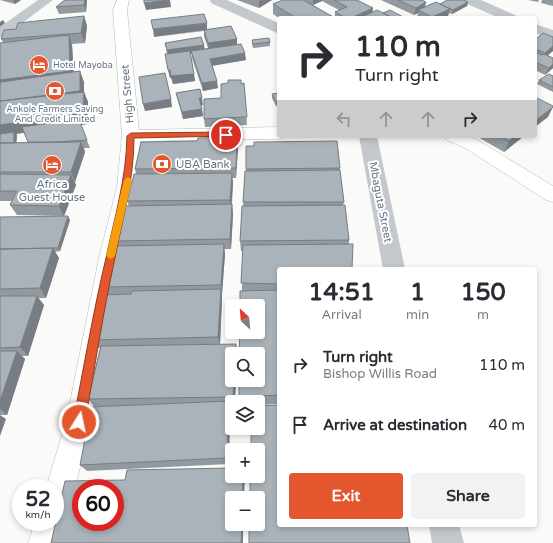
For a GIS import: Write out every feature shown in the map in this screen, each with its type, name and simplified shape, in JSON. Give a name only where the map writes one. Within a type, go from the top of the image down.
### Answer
[{"type":"main road","name":"High Street","points":[[63,479],[79,422],[110,258],[127,187],[131,136],[118,3]]},
{"type":"main road","points":[[131,136],[277,133]]},
{"type":"main road","points":[[457,138],[473,145],[553,195]]},
{"type":"main road","points":[[44,543],[47,531]]},
{"type":"street","points":[[0,33],[46,0]]},
{"type":"street","points":[[216,0],[277,29]]},
{"type":"street","points":[[470,0],[506,16]]},
{"type":"street","points":[[537,29],[553,35]]},
{"type":"street","name":"Mbaguta Street","points":[[368,138],[394,267]]},
{"type":"street","points":[[444,527],[448,543]]},
{"type":"building","points":[[65,0],[85,0],[84,5],[56,7]]},
{"type":"building","points":[[144,0],[169,0],[144,3]]},
{"type":"building","points":[[283,0],[303,0],[331,16],[293,16],[273,4]]},
{"type":"building","points":[[334,0],[357,0],[373,8],[355,16],[342,16],[335,12],[347,7]]},
{"type":"building","points":[[398,0],[421,0],[426,2],[416,8]]},
{"type":"building","points":[[447,0],[463,0],[468,2],[453,10],[440,4]]},
{"type":"building","points":[[436,2],[450,9],[434,16],[430,16],[418,10]]},
{"type":"building","points":[[377,10],[389,16],[364,16]]},
{"type":"building","points":[[390,10],[401,16],[389,16],[383,13]]},
{"type":"building","points":[[204,14],[207,23],[153,29],[151,20]]},
{"type":"building","points":[[84,16],[81,33],[1,39],[4,30],[16,29],[18,23]]},
{"type":"building","points":[[231,26],[237,39],[208,43],[204,30]]},
{"type":"building","points":[[543,33],[553,37],[553,46],[545,53],[537,50],[537,38]]},
{"type":"building","points":[[69,35],[70,71],[0,80],[0,43]]},
{"type":"building","points":[[201,37],[204,45],[167,50],[165,43]]},
{"type":"building","points":[[269,38],[270,42],[253,44],[252,40]]},
{"type":"building","points":[[241,44],[245,53],[210,59],[217,81],[202,83],[191,51]]},
{"type":"building","points":[[190,51],[194,74],[171,76],[170,70],[168,70],[165,54]]},
{"type":"building","points":[[537,53],[553,58],[553,64],[549,68],[537,63]]},
{"type":"building","points":[[80,71],[80,91],[0,101],[1,82]]},
{"type":"building","points":[[165,73],[171,99],[143,104],[139,77]]},
{"type":"building","points":[[549,74],[553,76],[553,87],[539,80]]},
{"type":"building","points":[[228,80],[241,80],[241,84],[244,83],[247,117],[204,119],[204,99],[221,98],[221,84],[228,83]]},
{"type":"building","points":[[200,89],[202,98],[199,98],[202,109],[182,112],[176,93]]},
{"type":"building","points":[[84,92],[83,113],[0,125],[0,101]]},
{"type":"building","points":[[277,93],[277,102],[276,102],[272,94]]},
{"type":"building","points":[[537,98],[553,107],[537,119]]},
{"type":"building","points":[[79,119],[87,140],[28,142],[22,127]]},
{"type":"building","points":[[14,132],[14,143],[0,143],[0,134]]},
{"type":"building","points":[[237,137],[236,168],[135,169],[141,142],[197,141],[198,138]]},
{"type":"building","points":[[503,138],[513,138],[509,141]]},
{"type":"building","points":[[337,141],[340,168],[246,169],[246,146],[254,146],[254,142]]},
{"type":"building","points":[[81,142],[71,172],[0,172],[0,143]]},
{"type":"building","points":[[340,170],[344,202],[243,202],[245,171]]},
{"type":"building","points":[[232,173],[230,200],[127,201],[134,174]]},
{"type":"building","points":[[0,174],[71,175],[59,206],[10,205],[17,191],[0,191]]},
{"type":"building","points":[[232,204],[230,239],[115,241],[123,206]]},
{"type":"building","points":[[345,205],[349,240],[240,241],[242,206]]},
{"type":"building","points":[[68,216],[58,248],[0,249],[0,217]]},
{"type":"building","points":[[224,244],[221,285],[104,287],[113,246]]},
{"type":"building","points":[[353,244],[352,267],[277,267],[277,284],[241,283],[243,245]]},
{"type":"building","points":[[53,248],[40,288],[0,289],[0,249]]},
{"type":"building","points":[[221,289],[218,337],[93,340],[103,295],[131,294],[132,291]]},
{"type":"building","points":[[277,290],[277,395],[239,395],[239,387],[265,387],[265,347],[239,347],[240,339],[265,339],[265,299],[240,299],[240,291]]},
{"type":"building","points":[[0,296],[37,296],[20,347],[0,348]]},
{"type":"building","points":[[236,344],[236,347],[225,347],[225,387],[234,387],[233,395],[225,395],[225,397],[88,399],[101,346]]},
{"type":"building","points":[[0,351],[17,351],[0,401]]},
{"type":"building","points":[[225,401],[225,435],[227,435],[227,443],[225,443],[225,458],[80,465],[91,407]]},
{"type":"building","points":[[277,405],[277,527],[407,527],[410,543],[249,543],[249,531],[265,531],[265,491],[250,491],[250,483],[265,483],[265,443],[251,443],[251,435],[265,435],[265,406]]},
{"type":"building","points":[[225,468],[225,483],[243,483],[242,491],[225,491],[225,531],[242,531],[241,543],[51,543],[54,531],[64,531],[65,481],[72,481],[72,531],[124,531],[125,480],[127,470]]},
{"type":"slow traffic","points":[[111,256],[128,180]]},
{"type":"place","name":"Hotel Mayoba","points":[[39,65]]},
{"type":"place","name":"Ankole Farmers Saving And Credit Limited","points":[[55,91]]},
{"type":"place","name":"UBA Bank","points":[[162,164]]},
{"type":"place","name":"Africa Guest House","points":[[52,165]]},
{"type":"route","points":[[79,422],[110,258],[127,187],[131,136],[226,135]]}]
